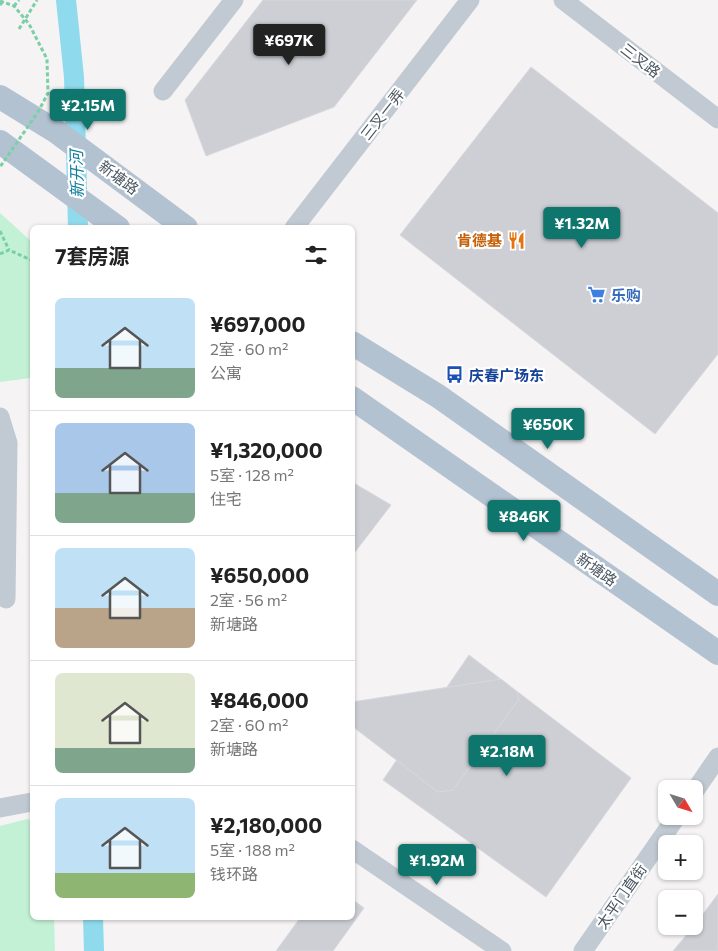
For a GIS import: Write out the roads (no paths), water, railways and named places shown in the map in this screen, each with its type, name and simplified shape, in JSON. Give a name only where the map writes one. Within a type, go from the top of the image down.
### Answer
[{"type":"main road","name":"新塘路","points":[[0,97],[57,132],[182,225]]},
{"type":"main road","points":[[0,142],[114,225]]},
{"type":"main road","points":[[355,344],[438,396],[718,594]]},
{"type":"main road","name":"新塘路","points":[[355,400],[718,653]]},
{"type":"street","points":[[163,91],[234,0]]},
{"type":"street","name":"三叉一弄","points":[[296,225],[470,0]]},
{"type":"street","name":"三叉路","points":[[563,0],[718,120]]},
{"type":"street","points":[[0,417],[8,443],[4,515],[6,599]]},
{"type":"street","points":[[702,780],[718,757]]},
{"type":"street","points":[[0,808],[30,802]]},
{"type":"street","name":"太平门直街","points":[[583,951],[671,825]]},
{"type":"street","points":[[355,850],[502,951]]},
{"type":"waterway","name":"新开河","points":[[66,0],[74,77],[78,225]]},
{"type":"waterway","name":"新开河","points":[[93,920],[94,951]]},
{"type":"place","name":"肯德基","points":[[516,240]]},
{"type":"place","name":"乐购","points":[[597,295]]},
{"type":"place","name":"庆春广场东","points":[[455,375]]}]
